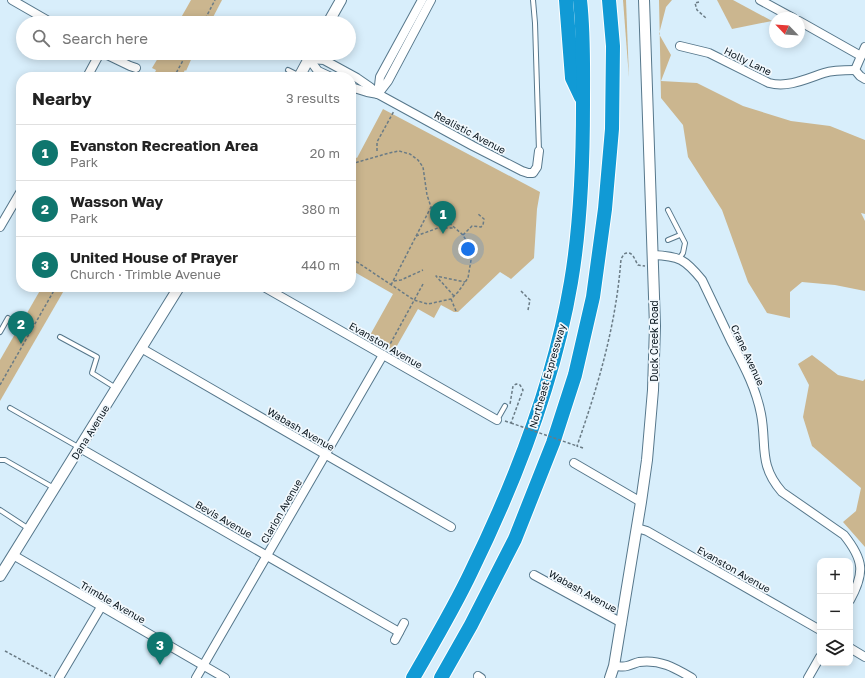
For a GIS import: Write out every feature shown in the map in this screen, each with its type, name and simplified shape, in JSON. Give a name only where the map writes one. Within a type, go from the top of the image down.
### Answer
[{"type":"highway","points":[[566,0],[572,78],[583,100]]},
{"type":"highway","name":"Northeast Expressway","points":[[413,678],[471,573],[502,507],[530,435],[557,349],[571,281],[581,193],[583,29],[580,0]]},
{"type":"highway","points":[[441,678],[471,625],[515,539],[553,443],[575,375],[593,297],[611,144],[613,46],[609,0]]},
{"type":"street","points":[[12,0],[40,16]]},
{"type":"street","points":[[332,16],[341,0]]},
{"type":"street","points":[[378,94],[380,77],[422,0]]},
{"type":"street","points":[[378,94],[388,81],[431,0]]},
{"type":"street","name":"Duck Creek Road","points":[[610,678],[614,666],[622,623],[642,502],[653,390],[655,326],[644,0]]},
{"type":"street","points":[[760,0],[782,12]]},
{"type":"street","points":[[805,24],[861,56]]},
{"type":"street","name":"Holly Lane","points":[[680,46],[709,54],[775,85],[782,85],[808,79],[825,73],[855,70]]},
{"type":"street","points":[[865,47],[855,70],[865,79]]},
{"type":"street","points":[[89,72],[97,60]]},
{"type":"street","points":[[117,60],[136,68]]},
{"type":"street","points":[[302,72],[306,60]]},
{"type":"street","points":[[311,60],[320,72]]},
{"type":"street","name":"Realistic Avenue","points":[[324,60],[346,72]]},
{"type":"street","name":"Realistic Avenue","points":[[356,77],[378,94],[528,174],[533,173],[537,167],[539,151]]},
{"type":"street","name":"Realistic Avenue","points":[[356,89],[378,94]]},
{"type":"street","points":[[0,227],[16,200]]},
{"type":"street","points":[[653,256],[670,256],[679,259]]},
{"type":"street","name":"Crane Avenue","points":[[679,259],[685,262],[702,280],[753,385],[761,414],[765,462],[768,473],[774,483],[782,492],[838,530],[851,544],[856,554],[861,571],[858,586],[853,595]]},
{"type":"street","name":"Dana Avenue","points":[[0,576],[176,292]]},
{"type":"street","name":"Evanston Avenue","points":[[273,292],[501,420]]},
{"type":"street","name":"Wabash Avenue","points":[[141,348],[451,527]]},
{"type":"street","name":"Clarion Avenue","points":[[196,678],[383,355]]},
{"type":"street","name":"Bevis Avenue","points":[[80,448],[399,632]]},
{"type":"street","points":[[574,463],[642,502]]},
{"type":"street","name":"Evanston Avenue","points":[[637,528],[647,531],[817,628]]},
{"type":"street","name":"Trimble Avenue","points":[[13,555],[225,678]]},
{"type":"street","name":"Wabash Avenue","points":[[534,576],[622,623]]},
{"type":"street","points":[[55,677],[101,607]]},
{"type":"street","points":[[395,640],[404,623]]},
{"type":"street","points":[[853,650],[865,657]]},
{"type":"street","points":[[614,666],[626,666],[638,662],[657,662],[673,667],[692,678]]},
{"type":"street","points":[[808,678],[817,662]]},
{"type":"lane","points":[[533,0],[539,151]]},
{"type":"lane","points":[[288,70],[292,72]]},
{"type":"lane","points":[[668,210],[685,243],[683,252],[679,259]]},
{"type":"lane","points":[[668,240],[680,235]]},
{"type":"lane","points":[[0,332],[8,318]]},
{"type":"lane","points":[[60,337],[97,357],[92,373],[117,388]]},
{"type":"lane","points":[[501,420],[507,406]]},
{"type":"lane","points":[[10,408],[80,448]]},
{"type":"lane","points":[[0,460],[5,460],[55,489]]},
{"type":"lane","points":[[0,510],[30,529]]},
{"type":"path","points":[[207,16],[216,0]]},
{"type":"path","points":[[699,2],[695,3],[697,10],[706,18]]},
{"type":"path","points":[[177,72],[183,60]]},
{"type":"path","points":[[378,151],[377,142],[398,105]]},
{"type":"path","points":[[356,162],[389,152],[399,151],[410,154],[418,160],[423,168],[427,195],[431,207],[463,235],[470,247],[471,260],[468,278],[454,296],[451,299],[428,304],[414,300],[356,261]]},
{"type":"path","points":[[391,285],[431,207]]},
{"type":"path","points":[[463,235],[472,226],[481,227],[483,225],[484,219],[477,213]]},
{"type":"path","points":[[416,236],[438,228],[455,228]]},
{"type":"path","points":[[577,446],[606,358],[624,254],[633,254],[638,265],[645,266]]},
{"type":"path","points":[[394,280],[401,280],[423,270]]},
{"type":"path","points":[[454,296],[436,276],[466,282]]},
{"type":"path","points":[[383,355],[423,284]]},
{"type":"path","points":[[521,291],[530,300],[528,310]]},
{"type":"path","points":[[0,385],[53,292]]},
{"type":"path","points":[[451,299],[456,312]]},
{"type":"path","points":[[507,406],[513,386],[516,384],[520,385],[523,390],[511,424]]},
{"type":"path","points":[[501,420],[583,448]]},
{"type":"path","points":[[5,651],[55,677]]},
{"type":"shaded area","points":[[191,0],[222,0],[214,16],[182,16]]},
{"type":"shaded area","points":[[623,0],[626,0],[629,78]]},
{"type":"shaded area","points":[[659,0],[672,0],[666,7],[660,32]]},
{"type":"shaded area","points":[[717,0],[733,0],[769,19],[769,22],[732,29]]},
{"type":"shaded area","points":[[660,35],[671,55],[661,81],[697,83],[743,106],[791,121],[830,126],[865,140],[865,214],[861,213],[865,221],[865,291],[835,285],[802,282],[790,292],[790,318],[767,313],[748,282],[722,210],[688,157],[683,125],[661,98]]},
{"type":"shaded area","points":[[157,60],[191,60],[186,71],[185,70],[184,72],[155,72],[156,70],[152,68]]},
{"type":"shaded area","points":[[383,109],[540,192],[537,209],[534,258],[511,279],[500,272],[458,312],[454,312],[441,305],[434,318],[418,309],[394,351],[369,337],[393,294],[356,273],[357,158]]},
{"type":"shaded area","points":[[39,292],[63,292],[0,401],[0,360]]},
{"type":"shaded area","points":[[812,355],[838,375],[863,381],[865,379],[865,547],[843,522],[856,511],[861,488],[812,446],[803,417],[809,385],[798,364]]},
{"type":"place","name":"Evanston Recreation Area","points":[[443,234]]},
{"type":"place","name":"Wasson Way","points":[[21,344]]},
{"type":"place","name":"United House of Prayer","points":[[160,665]]}]
